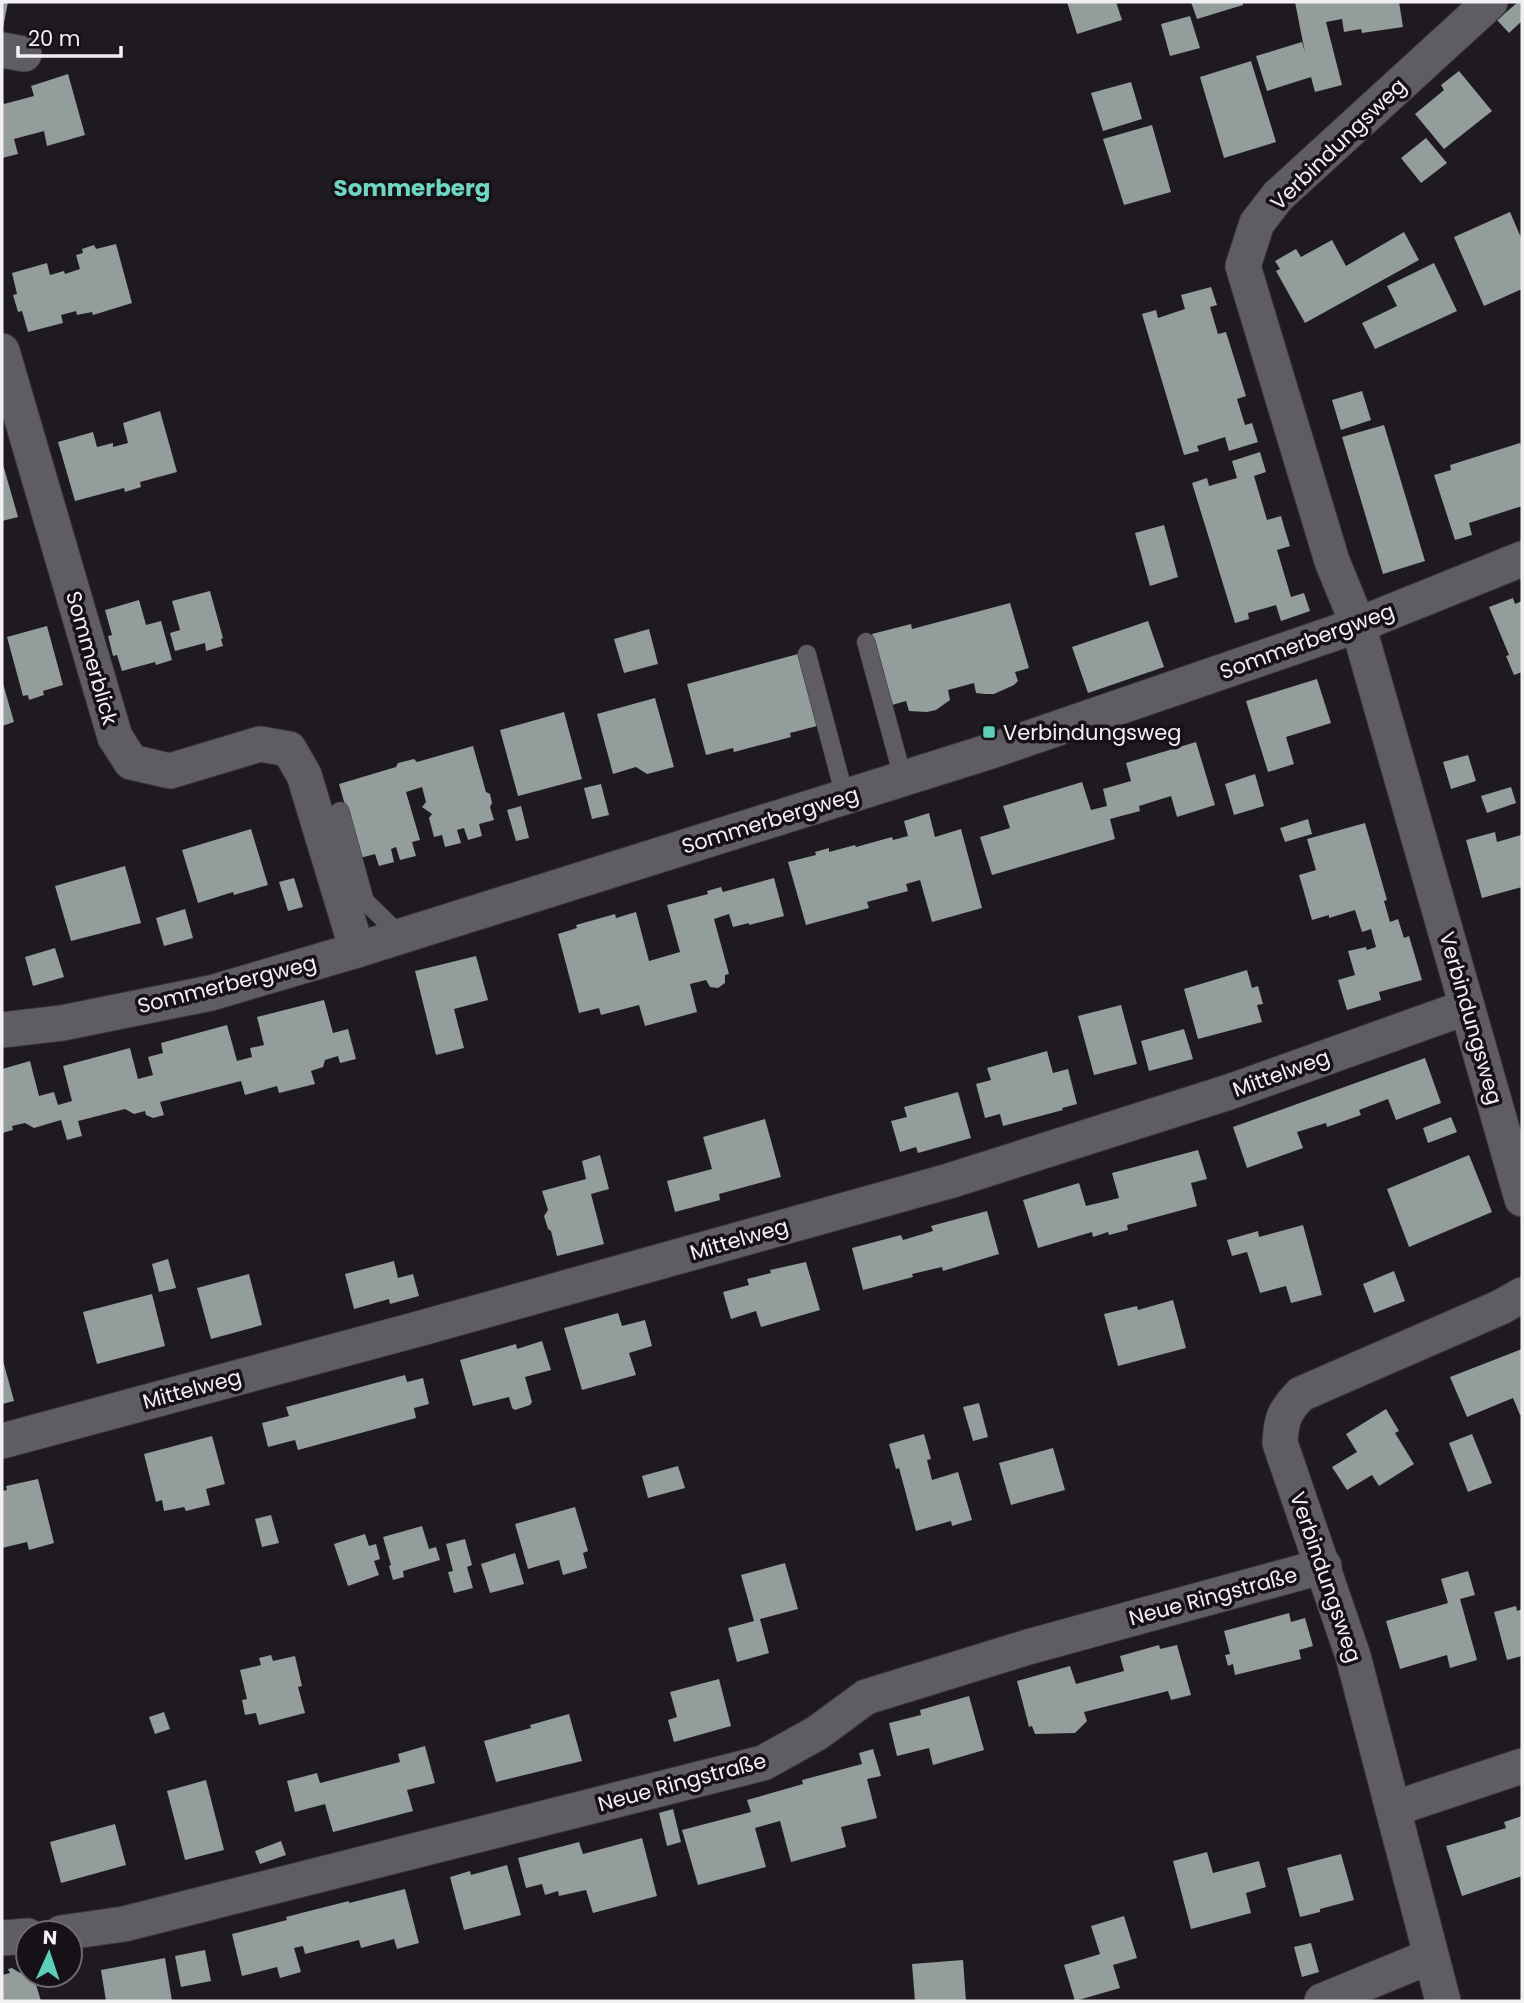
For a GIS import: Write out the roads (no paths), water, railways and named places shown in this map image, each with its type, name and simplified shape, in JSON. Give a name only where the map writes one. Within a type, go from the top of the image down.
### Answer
[{"type":"street","name":"Verbindungsweg","points":[[1490,2],[1278,196],[1257,223],[1243,265],[1332,561],[1357,625],[1522,1199]]},
{"type":"street","name":"Sommerblick","points":[[2,351],[115,737],[131,762],[170,771],[260,744],[289,749],[304,775],[357,950]]},
{"type":"street","name":"Sommerbergweg","points":[[2,1030],[61,1023],[211,993],[357,950],[1020,741],[1357,625],[1522,559]]},
{"type":"street","name":"Mittelweg","points":[[2,1441],[949,1181],[1229,1092],[1467,1007]]},
{"type":"street","name":"Verbindungsweg","points":[[1443,2001],[1353,1656],[1280,1443],[1281,1422],[1291,1404],[1301,1394],[1501,1307],[1522,1295]]},
{"type":"street","name":"Neue Ringstraße","points":[[84,1929],[136,1921],[763,1763],[817,1733],[866,1697],[1028,1647],[1324,1566]]},
{"type":"street","points":[[1393,1809],[1522,1766]]},
{"type":"street","points":[[1322,2001],[1431,1955]]},
{"type":"lane","points":[[866,642],[903,778]]},
{"type":"lane","points":[[807,654],[845,797]]},
{"type":"lane","points":[[340,811],[365,901],[401,936]]},
{"type":"place","name":"Verbindungsweg","points":[[989,732]]},
{"type":"district","name":"Sommerberg","points":[[412,188]]}]
